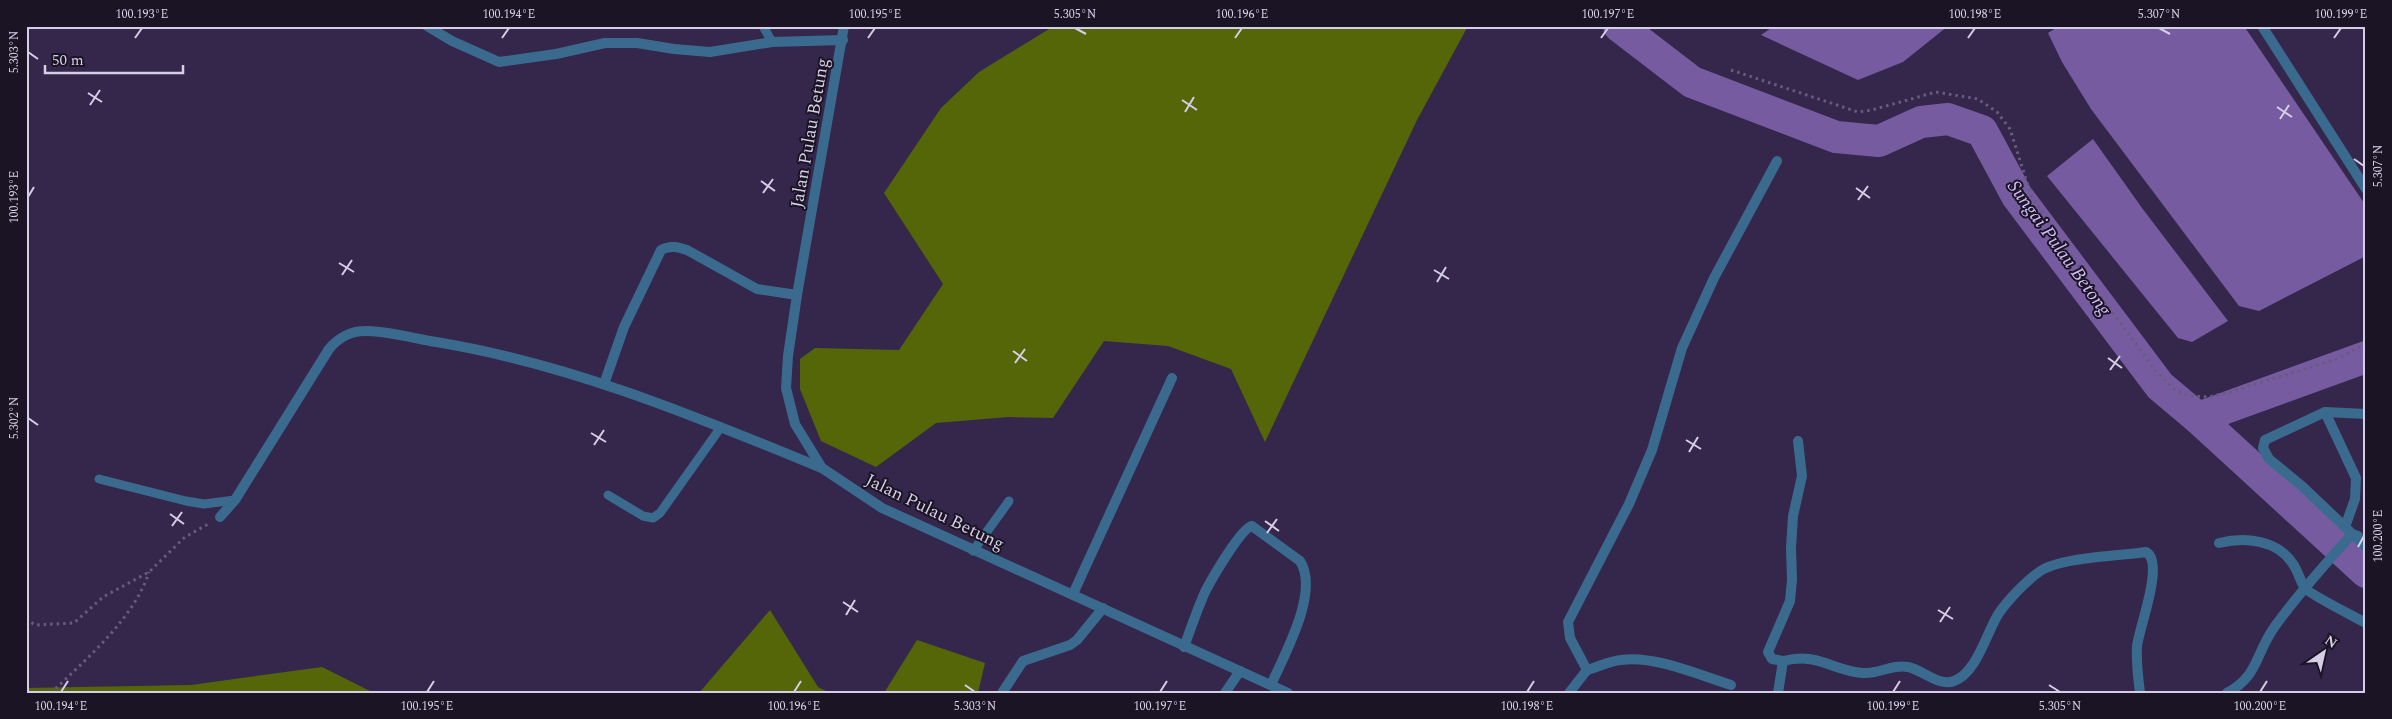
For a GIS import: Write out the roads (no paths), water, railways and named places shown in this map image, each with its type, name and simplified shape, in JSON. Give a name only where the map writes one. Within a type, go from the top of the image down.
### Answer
[{"type":"street","points":[[427,26],[452,41],[499,62],[549,56],[605,43],[637,43],[710,52],[772,42],[842,40]]},
{"type":"street","name":"Jalan Pulau Betung","points":[[844,26],[788,356],[786,388],[796,424],[822,468],[882,508],[1288,693]]},
{"type":"street","points":[[2262,26],[2366,189]]},
{"type":"street","points":[[1587,670],[1570,638],[1568,622],[1629,504],[1652,450],[1682,348],[1714,278],[1777,161]]},
{"type":"street","points":[[604,384],[634,306],[661,250],[666,247],[679,247],[687,250],[757,289],[798,295]]},
{"type":"street","points":[[220,517],[235,500],[329,349],[335,342],[349,335],[366,331],[488,350],[538,363],[604,384],[722,427],[822,468]]},
{"type":"street","points":[[1073,594],[1172,378]]},
{"type":"street","points":[[2227,693],[2244,682],[2253,672],[2274,628],[2306,590],[2347,534],[2355,499],[2356,478],[2325,412]]},
{"type":"street","points":[[2366,414],[2325,412],[2265,440],[2263,448],[2269,458],[2347,534],[2366,547]]},
{"type":"street","points":[[1798,441],[1802,476],[1793,516],[1790,602],[1768,652],[1772,659],[1782,661],[1809,658],[1864,673],[1898,666],[1910,668],[1942,682],[1952,682],[1959,679],[1975,661],[1998,614],[2006,603],[2039,572],[2056,565],[2081,560],[2146,552],[2152,558],[2153,568],[2150,592],[2138,641],[2137,665],[2140,693]]},
{"type":"street","points":[[1184,646],[1206,590],[1246,528],[1252,526],[1300,561],[1305,569],[1304,604],[1271,685]]},
{"type":"street","points":[[2347,534],[2366,538]]},
{"type":"street","points":[[2219,543],[2245,538],[2260,541],[2280,552],[2292,563],[2306,590],[2366,623]]},
{"type":"street","points":[[1002,693],[1023,661],[1070,645],[1077,640],[1103,608]]},
{"type":"street","points":[[1569,693],[1587,670],[1619,660],[1632,659],[1654,662],[1731,685]]},
{"type":"street","points":[[1778,693],[1782,661]]},
{"type":"street","points":[[1225,693],[1240,671]]},
{"type":"lane","points":[[763,26],[772,42]]},
{"type":"lane","points":[[608,495],[643,516],[653,518],[660,513],[722,427]]},
{"type":"lane","points":[[99,479],[204,504],[235,500]]},
{"type":"lane","points":[[974,551],[1009,501]]},
{"type":"waterway","name":"Sungai Pulau Betong","points":[[1619,26],[1692,82],[1836,137],[1879,141],[1921,122],[1948,119],[1982,131],[2017,196],[2160,386],[2198,418],[2366,572]]},
{"type":"waterway","points":[[2198,418],[2366,357]]}]
